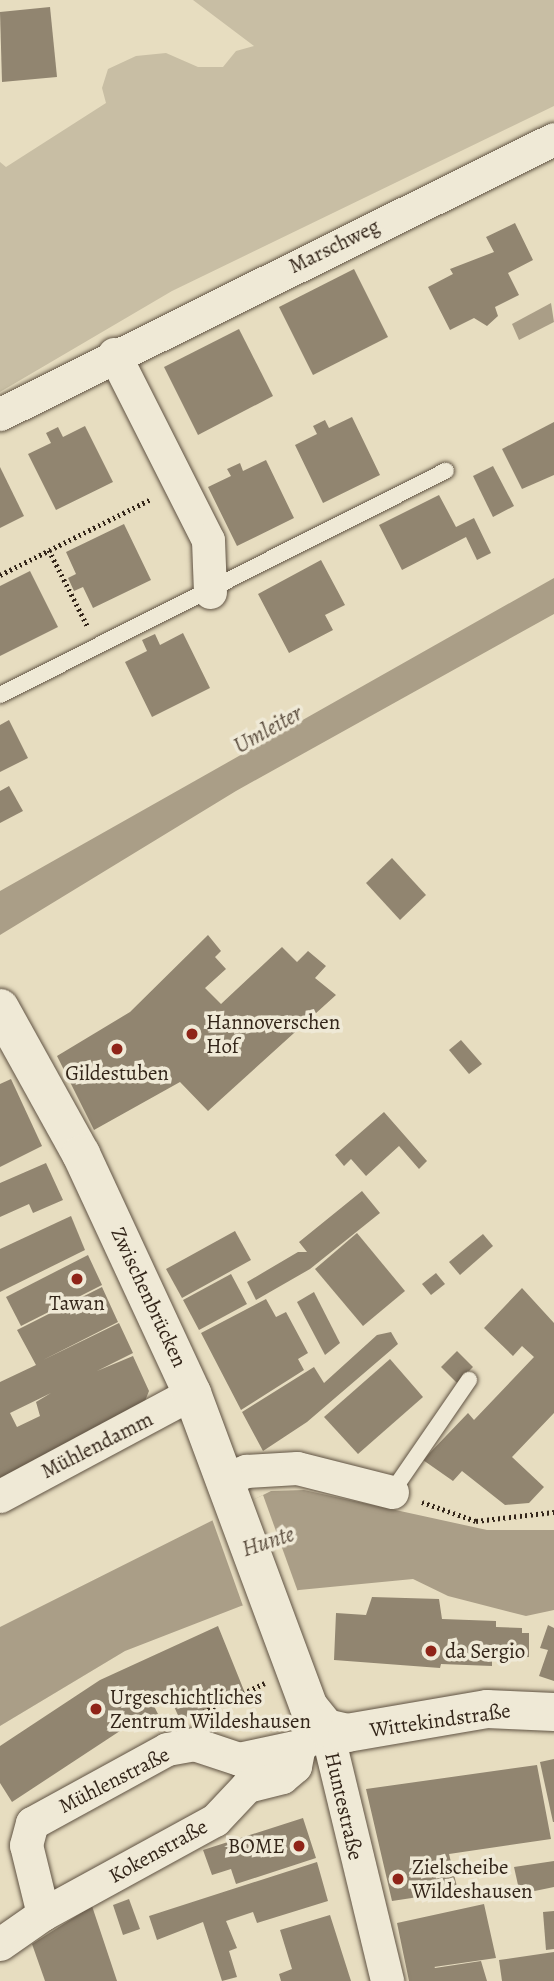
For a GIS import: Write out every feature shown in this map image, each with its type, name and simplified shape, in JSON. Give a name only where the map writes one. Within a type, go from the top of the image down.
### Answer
[{"type":"street","name":"Marschweg","points":[[0,414],[114,354],[554,139]]},
{"type":"street","points":[[114,354],[208,540],[210,592]]},
{"type":"street","name":"Zwischenbrücken","points":[[0,1008],[81,1154],[192,1393],[232,1493],[269,1600]]},
{"type":"street","name":"Mühlendamm","points":[[0,1496],[192,1393]]},
{"type":"street","points":[[232,1493],[246,1471],[297,1468],[392,1492]]},
{"type":"street","name":"Huntestraße","points":[[269,1600],[309,1707],[312,1737],[387,1981]]},
{"type":"street","name":"Wittekindstraße","points":[[312,1737],[487,1709],[554,1712]]},
{"type":"street","name":"Mühlenstraße","points":[[43,1914],[26,1845],[32,1823],[167,1749],[194,1744],[239,1759],[312,1737]]},
{"type":"street","name":"Kokenstraße","points":[[0,1944],[43,1914],[215,1820],[247,1786],[282,1777],[295,1766],[312,1737]]},
{"type":"lane","points":[[0,695],[210,592],[446,471]]},
{"type":"lane","points":[[392,1492],[469,1380]]},
{"type":"path","points":[[0,575],[179,484]]},
{"type":"path","points":[[49,550],[98,646]]},
{"type":"path","points":[[392,1492],[476,1521],[554,1512]]},
{"type":"path","points":[[167,1749],[197,1715],[255,1690],[274,1676]]},
{"type":"shaded area","points":[[193,0],[554,0],[554,106],[172,291],[0,392],[0,162],[6,167],[106,103],[102,88],[108,69],[136,56],[166,53],[198,67],[223,67],[236,51],[254,46]]},
{"type":"water","points":[[551,303],[554,322],[519,340],[512,324]]},
{"type":"water","points":[[554,578],[554,614],[236,791],[0,935],[0,891]]},
{"type":"water","name":"Hunte","points":[[304,1490],[487,1530],[554,1530],[554,1610],[526,1616],[448,1596],[413,1579],[299,1590],[241,1606],[125,1651],[0,1726],[0,1627],[271,1491]]},
{"type":"pier","points":[[263,1495],[298,1592],[243,1606],[212,1519]]},
{"type":"building","points":[[50,7],[57,77],[2,82],[0,12]]},
{"type":"building","points":[[515,223],[533,260],[508,273],[519,295],[495,307],[498,316],[487,326],[474,318],[450,330],[428,287],[453,274],[450,269],[494,252],[486,237]]},
{"type":"building","points":[[354,269],[388,337],[313,375],[279,307]]},
{"type":"building","points":[[239,329],[273,396],[198,435],[164,367]]},
{"type":"building","points":[[352,417],[380,475],[323,503],[295,445],[317,434],[313,426],[325,420],[329,428]]},
{"type":"building","points":[[554,422],[554,475],[522,489],[502,449]]},
{"type":"building","points":[[85,426],[113,482],[56,510],[28,454],[51,443],[46,433],[58,427],[63,437]]},
{"type":"building","points":[[266,460],[294,518],[237,546],[208,487],[231,476],[227,469],[240,463],[243,471]]},
{"type":"building","points":[[493,466],[514,506],[493,517],[473,476]]},
{"type":"building","points":[[0,467],[24,516],[0,528]]},
{"type":"building","points":[[439,495],[456,527],[474,518],[491,553],[477,560],[466,537],[402,570],[379,525]]},
{"type":"building","points":[[124,524],[151,580],[93,608],[83,587],[74,591],[68,578],[76,574],[66,552]]},
{"type":"building","points":[[321,560],[345,605],[325,615],[333,630],[289,653],[258,594]]},
{"type":"building","points":[[30,571],[58,627],[0,656],[0,586]]},
{"type":"building","points":[[183,633],[210,688],[152,717],[125,662],[147,651],[142,640],[155,634],[160,645]]},
{"type":"building","points":[[9,720],[28,758],[0,772],[0,725]]},
{"type":"building","points":[[9,786],[23,811],[0,823],[0,791]]},
{"type":"building","points":[[392,858],[426,895],[400,920],[366,883]]},
{"type":"building","name":"Hannoverschen Hof","points":[[208,935],[221,951],[215,957],[226,969],[205,988],[221,1004],[282,947],[297,962],[308,951],[326,966],[315,978],[336,995],[208,1111],[180,1082],[94,1130],[57,1056],[130,1012]]},
{"type":"building","points":[[461,1040],[482,1064],[469,1074],[449,1050]]},
{"type":"building","points":[[11,1079],[42,1146],[0,1167],[0,1084]]},
{"type":"building","points":[[384,1112],[427,1161],[419,1169],[399,1146],[366,1176],[351,1159],[344,1166],[335,1155]]},
{"type":"building","points":[[46,1163],[63,1200],[33,1213],[29,1204],[0,1217],[0,1183]]},
{"type":"building","points":[[362,1191],[380,1213],[310,1269],[256,1300],[247,1282],[298,1252],[307,1252],[299,1242]]},
{"type":"building","points":[[71,1216],[85,1250],[0,1292],[0,1249]]},
{"type":"building","points":[[235,1231],[251,1260],[182,1298],[166,1269]]},
{"type":"building","points":[[357,1233],[405,1291],[363,1326],[315,1269]]},
{"type":"building","points":[[483,1234],[493,1246],[460,1275],[449,1262]]},
{"type":"building","points":[[88,1255],[102,1285],[21,1326],[6,1297]]},
{"type":"building","points":[[436,1273],[445,1284],[431,1295],[422,1284]]},
{"type":"building","points":[[231,1274],[247,1304],[199,1330],[183,1300]]},
{"type":"building","points":[[102,1287],[118,1322],[43,1360],[119,1323],[133,1353],[97,1371],[133,1356],[149,1391],[143,1406],[0,1479],[0,1382],[36,1365],[17,1330]],"holes":[[[51,1393],[36,1402],[40,1416],[17,1427],[10,1413]]]},
{"type":"building","points":[[522,1288],[554,1323],[554,1413],[512,1457],[544,1487],[529,1503],[505,1505],[462,1471],[453,1481],[423,1460],[468,1413],[474,1420],[534,1357],[522,1346],[513,1356],[484,1328]]},
{"type":"building","points":[[314,1292],[340,1343],[325,1355],[297,1302]]},
{"type":"building","points":[[266,1299],[276,1317],[286,1312],[308,1353],[298,1359],[304,1370],[241,1410],[201,1333]]},
{"type":"building","points":[[391,1332],[398,1344],[307,1422],[263,1451],[242,1412],[314,1367],[324,1383],[377,1335]]},
{"type":"building","points":[[457,1351],[473,1367],[457,1383],[441,1367]]},
{"type":"building","points":[[390,1359],[423,1397],[358,1454],[324,1417]]},
{"type":"building","points":[[372,1597],[439,1599],[442,1619],[496,1621],[496,1627],[522,1628],[522,1633],[529,1633],[529,1657],[492,1658],[492,1666],[441,1664],[440,1668],[334,1660],[336,1613],[366,1615]]},
{"type":"building","points":[[548,1625],[554,1628],[554,1681],[539,1676],[548,1650],[540,1648]]},
{"type":"building","points":[[218,1626],[245,1693],[180,1720],[170,1697],[153,1704],[158,1714],[126,1727],[12,1802],[0,1783],[0,1746],[100,1680]]},
{"type":"building","points":[[554,1759],[554,1822],[553,1822],[540,1762]]},
{"type":"building","points":[[537,1765],[551,1839],[449,1854],[458,1891],[392,1901],[366,1789]]},
{"type":"building","points":[[303,1818],[316,1858],[236,1884],[231,1869],[212,1875],[203,1850]]},
{"type":"building","points":[[554,1861],[554,1887],[520,1894],[514,1867]]},
{"type":"building","points":[[317,1862],[328,1901],[257,1923],[253,1912],[226,1921],[237,1948],[229,1951],[237,1977],[222,1981],[203,1922],[157,1940],[149,1916]]},
{"type":"building","points":[[129,1899],[140,1929],[123,1935],[113,1905]]},
{"type":"building","points":[[484,1904],[496,1958],[434,1967],[481,1961],[487,1981],[409,1981],[397,1923]]},
{"type":"building","points":[[92,1906],[117,1981],[45,1981],[32,1944]]},
{"type":"building","points":[[554,1911],[554,1949],[546,1950],[543,1912]]},
{"type":"building","points":[[330,1915],[351,1981],[281,1981],[279,1974],[292,1969],[280,1930]]},
{"type":"building","points":[[554,1952],[554,1981],[502,1981],[499,1960]]},
{"type":"place","name":"Hannoverschen Hof","points":[[192,1034]]},
{"type":"place","name":"Gildestuben","points":[[117,1049]]},
{"type":"place","name":"Tawan","points":[[77,1279]]},
{"type":"place","name":"da Sergio","points":[[431,1651]]},
{"type":"place","name":"Urgeschichtliches Zentrum Wildeshausen","points":[[96,1709]]},
{"type":"place","name":"BOME","points":[[299,1846]]},
{"type":"place","name":"Zielscheibe Wildeshausen","points":[[398,1879]]},
{"type":"water label","name":"Umleiter","points":[[268,730]]}]
